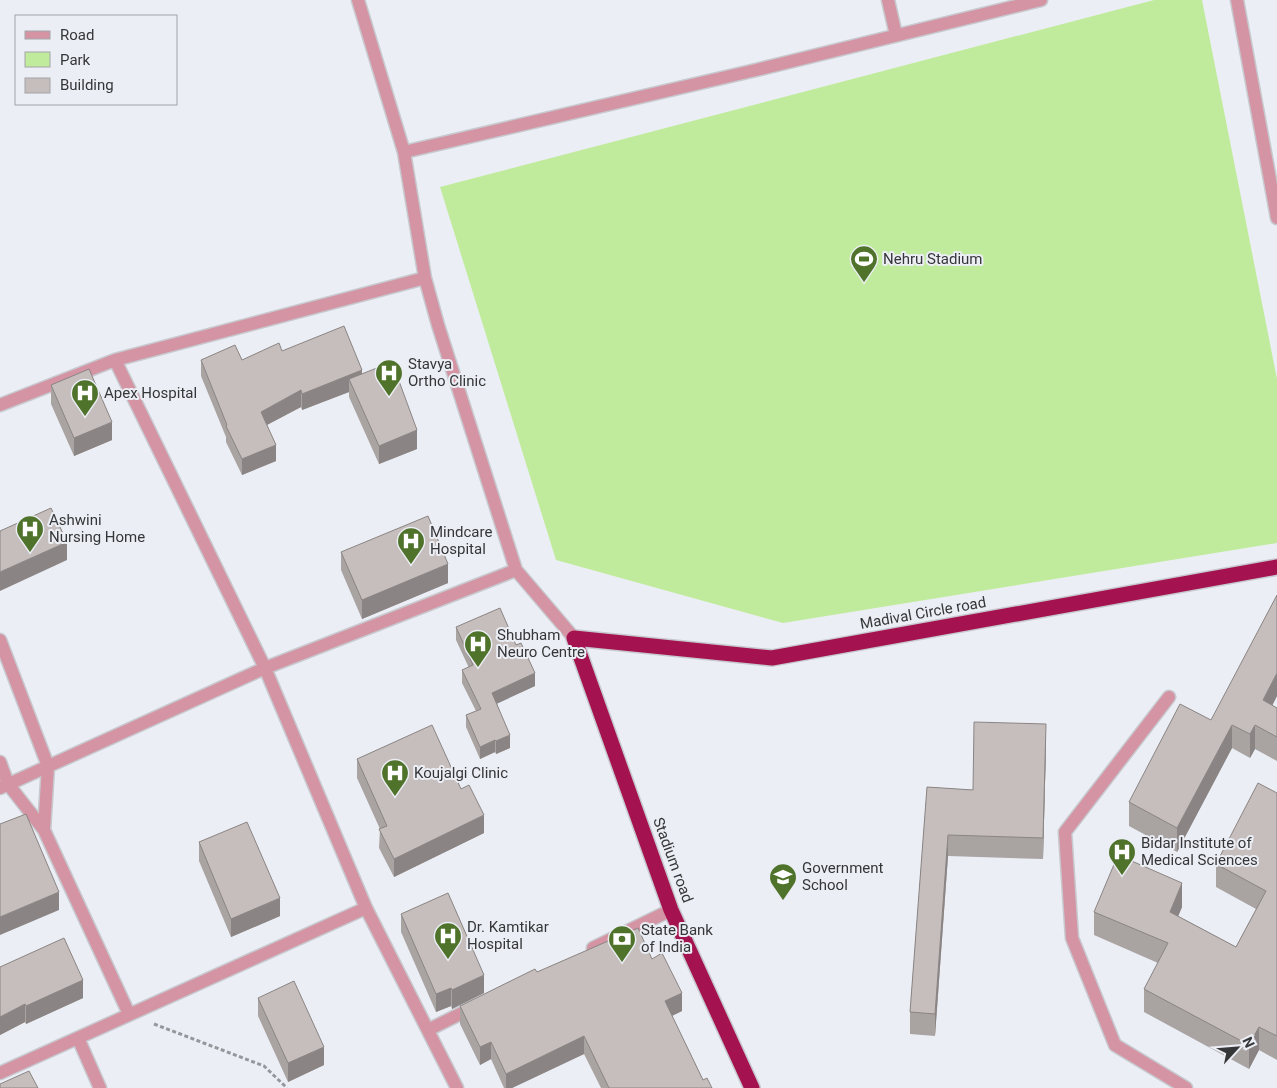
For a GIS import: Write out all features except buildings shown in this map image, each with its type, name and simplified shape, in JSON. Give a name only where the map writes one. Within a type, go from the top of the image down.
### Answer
[{"type":"highway","name":"Madival Circle road","points":[[574,638],[772,658],[1277,567]]},
{"type":"highway","name":"Stadium road","points":[[574,638],[672,910],[752,1088]]},
{"type":"street","points":[[358,0],[404,152],[425,278],[438,325],[516,570],[574,638]]},
{"type":"street","points":[[888,0],[896,36]]},
{"type":"street","points":[[404,152],[756,70],[1041,0]]},
{"type":"street","points":[[1237,0],[1277,218]]},
{"type":"street","points":[[0,405],[115,360],[425,278]]},
{"type":"street","points":[[115,360],[265,668],[366,908],[458,1088]]},
{"type":"street","points":[[4,786],[265,668],[516,570]]},
{"type":"street","points":[[0,640],[48,766],[44,830]]},
{"type":"street","points":[[1170,697],[1065,832],[1072,938],[1115,1045],[1186,1088]]},
{"type":"street","points":[[0,762],[4,786],[44,830],[130,1014]]},
{"type":"street","points":[[0,1073],[366,908]]},
{"type":"street","points":[[585,953],[672,910]]},
{"type":"street","points":[[428,1030],[489,1000]]},
{"type":"street","points":[[78,1038],[100,1088]]},
{"type":"path","points":[[130,1014],[264,1066],[287,1088]]},
{"type":"green space","name":"Nehru Stadium","points":[[1154,0],[1202,0],[1277,379],[1277,543],[783,623],[556,560],[440,187]]},
{"type":"place","name":"Nehru Stadium","points":[[864,283]]},
{"type":"place","name":"Stavya Ortho Clinic","points":[[389,397]]},
{"type":"place","name":"Apex Hospital","points":[[85,417]]},
{"type":"place","name":"Ashwini Nursing Home","points":[[30,553]]},
{"type":"place","name":"Mindcare Hospital","points":[[411,565]]},
{"type":"place","name":"Shubham Neuro Centre","points":[[478,668]]},
{"type":"place","name":"Koujalgi Clinic","points":[[395,797]]},
{"type":"place","name":"Bidar Institute of Medical Sciences","points":[[1122,876]]},
{"type":"place","name":"Government School","points":[[783,901]]},
{"type":"place","name":"Dr. Kamtikar Hospital","points":[[448,960]]},
{"type":"place","name":"State Bank of India","points":[[622,963]]}]
